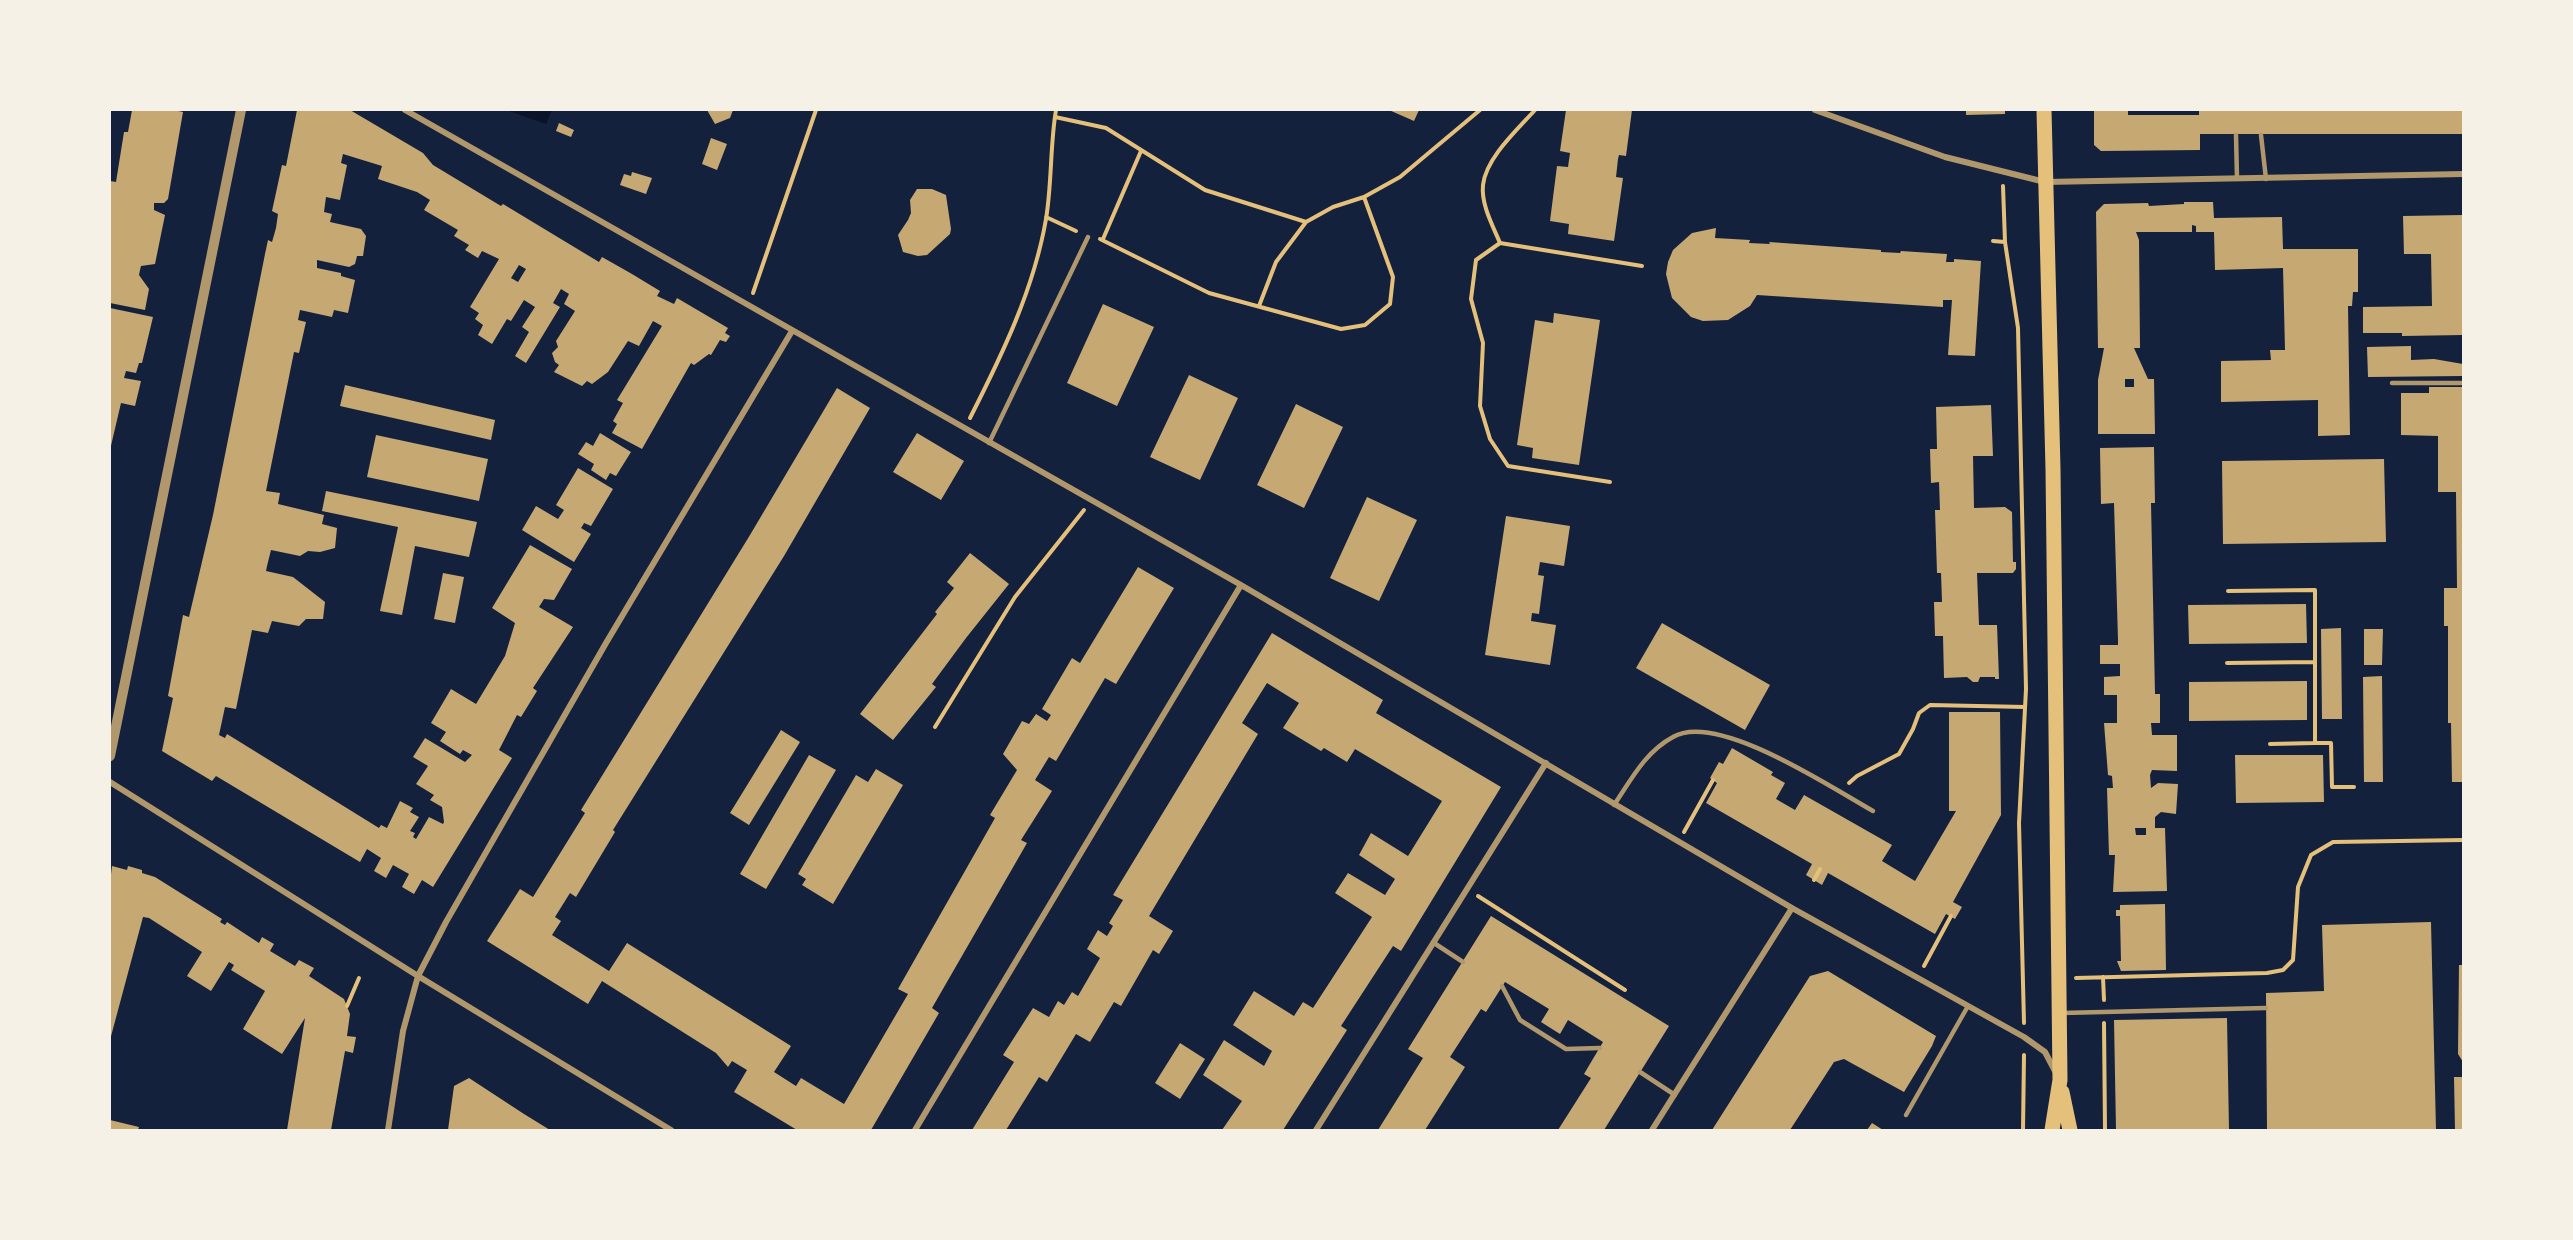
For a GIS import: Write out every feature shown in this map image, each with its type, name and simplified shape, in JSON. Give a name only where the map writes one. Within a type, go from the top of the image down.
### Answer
[{"type":"main road","points":[[2044,110],[2052,469],[2060,1080],[2052,1131]]},
{"type":"main road","points":[[2060,1080],[2070,1131]]},
{"type":"street","points":[[110,756],[241,110]]},
{"type":"street","points":[[405,110],[1091,502],[1241,585],[1792,908],[2024,1036],[2045,1052],[2060,1080]]},
{"type":"street","points":[[1815,110],[1945,157],[2045,182],[2463,174]]},
{"type":"street","points":[[388,1131],[403,1031],[418,976],[446,922],[606,643],[792,331]]},
{"type":"street","points":[[915,1131],[1241,585]]},
{"type":"street","points":[[1316,1131],[1546,763]]},
{"type":"street","points":[[110,782],[418,976],[672,1131]]},
{"type":"street","points":[[1652,1131],[1792,908]]},
{"type":"lane","points":[[2236,135],[2237,179]]},
{"type":"lane","points":[[2261,135],[2266,179]]},
{"type":"lane","points":[[989,443],[1088,237]]},
{"type":"lane","points":[[2392,382],[2463,383]]},
{"type":"lane","points":[[1614,805],[1651,751],[1675,735],[1709,732],[1768,750],[1873,811]]},
{"type":"lane","points":[[1434,943],[1463,962]]},
{"type":"lane","points":[[1502,986],[1520,1020],[1529,1026],[1566,1049],[1600,1048]]},
{"type":"lane","points":[[1906,1115],[1968,1006]]},
{"type":"lane","points":[[2059,1013],[2266,1008]]},
{"type":"lane","points":[[1640,1072],[1675,1095]]},
{"type":"path","points":[[748,306],[816,110]]},
{"type":"path","points":[[965,430],[998,362],[1035,269],[1046,217],[1056,110]]},
{"type":"path","points":[[1259,306],[1276,262],[1306,222],[1333,207],[1364,197],[1400,177],[1480,110]]},
{"type":"path","points":[[1500,243],[1488,216],[1483,185],[1495,156],[1535,110]]},
{"type":"path","points":[[1055,117],[1106,128],[1205,190],[1306,222]]},
{"type":"path","points":[[1103,239],[1141,151]]},
{"type":"path","points":[[2003,173],[2005,242],[2018,328],[2025,707],[2019,823],[2024,1036],[2023,1131]]},
{"type":"path","points":[[1046,217],[1088,237],[1103,239],[1209,293],[1341,329],[1365,325],[1390,304],[1393,277],[1364,197]]},
{"type":"path","points":[[1992,241],[2005,242]]},
{"type":"path","points":[[1610,482],[1508,466],[1490,439],[1480,406],[1484,343],[1471,299],[1476,260],[1500,243],[1642,266]]},
{"type":"path","points":[[935,727],[1015,597],[1091,502]]},
{"type":"path","points":[[2228,591],[2315,590],[2315,743]]},
{"type":"path","points":[[2227,663],[2315,662]]},
{"type":"path","points":[[1839,792],[1857,776],[1899,754],[1919,713],[1930,705],[2025,707]]},
{"type":"path","points":[[2270,744],[2331,743],[2332,787],[2354,787]]},
{"type":"path","points":[[1679,842],[1713,780]]},
{"type":"path","points":[[2059,979],[2267,973],[2283,970],[2293,960],[2298,887],[2311,855],[2333,842],[2463,840]]},
{"type":"path","points":[[1814,880],[1820,868]]},
{"type":"path","points":[[1467,889],[1624,990]]},
{"type":"path","points":[[1917,979],[1951,916]]},
{"type":"path","points":[[2103,977],[2105,1131]]},
{"type":"path","points":[[347,1006],[359,978]]},
{"type":"water","points":[[506,110],[552,110],[546,124]]},
{"type":"building","points":[[132,110],[183,112],[168,199],[164,203],[154,203],[154,210],[165,215],[155,264],[141,266],[139,275],[149,289],[145,310],[110,303],[110,181],[116,182],[124,132],[128,132]]},
{"type":"building","points":[[297,110],[350,110],[423,153],[433,165],[501,206],[503,204],[599,262],[602,257],[632,274],[660,291],[657,296],[674,304],[677,298],[728,328],[725,333],[730,336],[726,342],[720,340],[711,355],[709,354],[694,365],[691,363],[642,449],[612,433],[617,424],[613,421],[623,403],[617,400],[662,326],[653,321],[639,346],[628,341],[608,372],[592,384],[587,381],[582,386],[554,372],[559,365],[555,362],[552,353],[558,347],[556,341],[575,311],[564,304],[569,294],[561,289],[553,303],[560,307],[526,363],[515,356],[529,332],[522,327],[535,307],[524,300],[511,321],[507,319],[492,344],[478,335],[483,325],[475,319],[479,313],[470,307],[499,259],[482,251],[478,258],[465,250],[469,245],[454,236],[458,230],[424,210],[430,200],[417,192],[378,179],[382,166],[343,154],[341,163],[347,165],[340,200],[326,197],[324,212],[332,214],[330,222],[361,229],[366,236],[363,256],[357,256],[355,264],[349,267],[317,260],[317,268],[341,273],[341,276],[355,280],[348,313],[334,310],[332,317],[300,310],[298,320],[306,322],[299,353],[294,352],[266,491],[280,493],[278,504],[324,515],[322,524],[337,528],[335,548],[320,552],[308,551],[300,556],[271,550],[266,571],[293,577],[325,602],[323,619],[306,619],[299,626],[272,621],[268,633],[252,630],[236,709],[225,707],[219,735],[225,738],[227,734],[379,828],[381,825],[387,828],[400,801],[413,808],[410,812],[419,817],[410,831],[415,833],[413,837],[416,839],[429,817],[443,824],[444,822],[442,807],[430,800],[434,795],[416,784],[428,766],[413,757],[425,738],[465,762],[472,755],[463,750],[460,754],[440,741],[446,732],[431,723],[451,689],[476,704],[505,656],[515,623],[492,608],[530,545],[572,569],[554,600],[544,599],[539,607],[573,627],[533,688],[537,691],[521,717],[517,715],[499,750],[512,758],[433,887],[422,880],[414,894],[402,887],[409,874],[393,865],[386,878],[374,871],[381,858],[367,849],[360,862],[216,776],[212,781],[162,751],[173,698],[168,696],[183,615],[189,617],[213,515],[268,240],[272,242],[276,228],[278,214],[272,211],[282,165],[286,166]],"holes":[[[519,265],[526,269],[518,282],[511,278]]]},
{"type":"building","points":[[707,110],[733,110],[730,118],[715,124]]},
{"type":"building","points":[[1389,110],[1419,110],[1414,121]]},
{"type":"building","points":[[1566,110],[1632,110],[1626,156],[1619,155],[1618,159],[1616,177],[1623,178],[1614,241],[1568,234],[1569,224],[1550,221],[1557,166],[1568,167],[1570,153],[1560,151]]},
{"type":"building","points":[[1966,110],[2005,110],[2005,114],[1966,115]]},
{"type":"building","points":[[2094,110],[2128,110],[2128,115],[2199,115],[2199,110],[2463,110],[2463,134],[2200,134],[2200,150],[2101,151],[2094,145]]},
{"type":"building","points":[[559,123],[574,130],[571,137],[556,131]]},
{"type":"building","points":[[711,138],[727,144],[717,170],[702,164]]},
{"type":"building","points":[[632,172],[652,178],[646,194],[620,185],[624,174],[631,176]]},
{"type":"building","points":[[917,189],[932,189],[946,195],[951,229],[950,234],[927,255],[918,256],[903,252],[898,235],[911,213],[910,200]]},
{"type":"building","points":[[2184,202],[2213,202],[2214,218],[2282,217],[2283,249],[2358,249],[2358,292],[2353,292],[2352,306],[2348,306],[2350,435],[2318,436],[2318,400],[2221,402],[2221,361],[2271,360],[2270,350],[2285,350],[2283,268],[2215,270],[2214,232],[2196,232],[2196,226],[2192,225],[2192,232],[2136,232],[2139,240],[2140,348],[2134,348],[2148,379],[2154,379],[2155,434],[2098,434],[2098,380],[2104,348],[2098,348],[2096,212],[2104,204],[2148,203],[2149,206],[2184,204]],"holes":[[[2125,379],[2134,379],[2134,387],[2125,387]]]},
{"type":"building","points":[[2463,215],[2463,335],[2402,336],[2402,333],[2363,333],[2363,307],[2432,306],[2431,254],[2404,254],[2403,216]]},
{"type":"building","points":[[1716,228],[1715,238],[1750,240],[1749,243],[1770,244],[1769,242],[1881,250],[1881,252],[1947,254],[1946,262],[1954,262],[1954,259],[1981,261],[1975,356],[1948,355],[1952,300],[1943,300],[1943,307],[1757,295],[1750,306],[1728,320],[1703,321],[1691,317],[1672,298],[1666,274],[1668,262],[1673,250],[1692,233]]},
{"type":"building","points":[[1103,304],[1154,327],[1117,406],[1067,383]]},
{"type":"building","points":[[110,308],[153,317],[142,363],[139,363],[136,373],[126,371],[124,378],[141,381],[135,406],[121,403],[110,450]]},
{"type":"building","points":[[1554,313],[1600,320],[1579,465],[1532,458],[1533,448],[1517,445],[1535,320],[1553,323]]},
{"type":"building","points":[[2411,346],[2411,360],[2434,359],[2463,364],[2463,376],[2368,377],[2367,347]]},
{"type":"building","points":[[1189,375],[1238,398],[1200,480],[1150,457]]},
{"type":"building","points":[[345,385],[495,420],[491,440],[340,406]]},
{"type":"building","points":[[2429,387],[2463,387],[2463,782],[2452,782],[2451,723],[2448,723],[2448,626],[2444,626],[2444,588],[2457,588],[2456,492],[2438,492],[2438,436],[2401,435],[2401,393],[2429,393]]},
{"type":"building","points":[[837,388],[870,408],[784,556],[613,830],[615,832],[576,897],[570,893],[555,917],[561,921],[552,935],[609,971],[627,943],[791,1046],[774,1072],[796,1086],[801,1078],[844,1104],[908,994],[898,989],[995,818],[990,815],[1017,770],[1003,754],[1022,721],[1029,724],[1036,714],[1047,721],[1051,715],[1042,709],[1072,658],[1080,663],[1138,567],[1174,588],[1116,684],[1105,678],[1056,761],[1049,757],[1035,780],[1052,791],[1021,840],[1027,843],[932,1008],[939,1013],[871,1130],[797,1130],[734,1092],[747,1070],[732,1061],[728,1067],[716,1053],[602,981],[588,1004],[487,941],[520,889],[533,897],[585,813],[581,810],[750,535]]},
{"type":"building","points":[[1296,404],[1343,427],[1304,508],[1257,485]]},
{"type":"building","points":[[1991,405],[1993,456],[1973,456],[1974,508],[2005,507],[2012,512],[2013,562],[2016,562],[2016,569],[2013,573],[1977,573],[1979,625],[1997,625],[1999,679],[1980,677],[1978,682],[1973,682],[1967,677],[1944,678],[1943,636],[1935,636],[1934,602],[1942,602],[1941,573],[1937,573],[1935,510],[1940,510],[1939,482],[1931,483],[1930,449],[1937,449],[1936,407]]},
{"type":"building","points":[[600,433],[631,452],[616,476],[610,473],[606,480],[591,470],[594,464],[578,454],[586,442],[593,446]]},
{"type":"building","points":[[917,433],[964,461],[941,500],[893,472]]},
{"type":"building","points":[[376,435],[488,459],[479,501],[367,477]]},
{"type":"building","points":[[2154,447],[2155,503],[2151,503],[2155,694],[2160,694],[2160,723],[2151,723],[2152,735],[2177,735],[2177,771],[2152,770],[2150,775],[2151,788],[2158,783],[2178,784],[2176,814],[2161,812],[2155,817],[2155,828],[2165,828],[2167,891],[2113,892],[2115,855],[2109,855],[2107,788],[2113,788],[2112,776],[2108,775],[2104,723],[2117,723],[2117,695],[2104,695],[2104,677],[2120,676],[2120,664],[2100,664],[2100,645],[2118,645],[2118,640],[2114,503],[2101,504],[2100,448]],"holes":[[[2135,828],[2146,828],[2146,835],[2136,835]]]},
{"type":"building","points":[[2384,459],[2386,542],[2223,544],[2222,461]]},
{"type":"building","points":[[578,468],[613,489],[591,526],[584,523],[581,528],[591,534],[574,562],[522,530],[536,506],[558,519],[564,510],[556,505]]},
{"type":"building","points":[[326,491],[477,522],[469,557],[415,546],[402,615],[380,611],[398,527],[322,511]]},
{"type":"building","points":[[1367,497],[1417,520],[1379,601],[1330,578]]},
{"type":"building","points":[[1506,516],[1570,526],[1564,566],[1540,562],[1538,575],[1544,576],[1539,614],[1532,613],[1531,621],[1556,625],[1550,665],[1485,655]]},
{"type":"building","points":[[970,553],[1009,584],[932,684],[936,687],[893,740],[860,714],[937,614],[935,612],[954,588],[947,582]]},
{"type":"building","points":[[443,573],[464,577],[455,623],[434,619]]},
{"type":"building","points":[[2306,604],[2307,643],[2189,644],[2188,605]]},
{"type":"building","points":[[1662,623],[1770,685],[1745,730],[1636,668]]},
{"type":"building","points":[[2341,628],[2342,719],[2322,719],[2321,629]]},
{"type":"building","points":[[2364,629],[2383,629],[2382,665],[2364,665]]},
{"type":"building","points":[[1272,633],[1383,700],[1376,713],[1501,787],[1401,951],[1393,946],[1341,1026],[1347,1030],[1283,1130],[1222,1130],[1242,1101],[1203,1075],[1224,1040],[1264,1066],[1272,1051],[1233,1025],[1254,991],[1294,1016],[1303,1002],[1313,1008],[1372,917],[1335,893],[1348,873],[1385,895],[1395,879],[1359,855],[1371,833],[1408,856],[1442,801],[1355,749],[1347,762],[1324,748],[1321,751],[1283,728],[1299,703],[1267,683],[1242,723],[1258,734],[1149,916],[1173,931],[1159,954],[1153,950],[1121,1006],[1114,1002],[1090,1042],[1076,1034],[1047,1082],[1039,1077],[1006,1130],[972,1130],[1014,1062],[1003,1055],[1033,1008],[1049,1017],[1058,1001],[1064,1005],[1072,992],[1078,996],[1100,958],[1087,949],[1098,930],[1107,936],[1113,926],[1109,923],[1123,900],[1113,895]]},
{"type":"building","points":[[2382,676],[2383,782],[2364,782],[2363,677]]},
{"type":"building","points":[[2307,681],[2307,720],[2189,721],[2189,682]]},
{"type":"building","points":[[1949,712],[2000,712],[2001,815],[1953,902],[1962,907],[1955,919],[1946,914],[1935,934],[1828,873],[1822,885],[1806,875],[1812,864],[1706,803],[1717,783],[1710,778],[1719,762],[1723,764],[1732,748],[1773,772],[1771,775],[1785,783],[1776,799],[1795,810],[1804,795],[1892,845],[1882,861],[1915,881],[1956,811],[1949,811]]},
{"type":"building","points":[[781,730],[800,742],[749,825],[730,813]]},
{"type":"building","points":[[809,755],[836,770],[766,889],[740,874]]},
{"type":"building","points":[[2235,755],[2323,755],[2324,802],[2236,803]]},
{"type":"building","points":[[876,769],[903,785],[833,904],[802,885],[806,879],[798,874],[856,775],[868,782]]},
{"type":"building","points":[[112,866],[127,870],[128,866],[142,870],[142,873],[155,877],[222,919],[220,922],[225,925],[227,922],[259,943],[262,937],[274,944],[270,951],[295,966],[299,960],[314,968],[309,976],[344,999],[350,1014],[347,1036],[356,1037],[353,1053],[345,1051],[331,1130],[287,1130],[305,1018],[282,1054],[243,1029],[265,991],[231,970],[234,965],[229,962],[211,991],[187,976],[202,952],[149,918],[143,917],[110,1040],[110,883]]},
{"type":"building","points":[[2165,904],[2166,970],[2121,971],[2117,961],[2121,961],[2120,916],[2116,916],[2116,910],[2120,910],[2120,905]]},
{"type":"building","points":[[1491,916],[1669,1026],[1604,1130],[1558,1130],[1591,1078],[1584,1074],[1603,1042],[1568,1020],[1560,1034],[1541,1022],[1549,1009],[1505,982],[1486,1012],[1481,1009],[1450,1057],[1465,1067],[1425,1130],[1378,1130],[1423,1058],[1408,1049]]},
{"type":"building","points":[[2431,922],[2436,1130],[2267,1130],[2266,993],[2324,991],[2322,925]]},
{"type":"building","points":[[2459,965],[2463,965],[2463,1062],[2458,1054]]},
{"type":"building","points":[[1828,971],[1936,1036],[1904,1092],[1844,1059],[1834,1062],[1790,1130],[1712,1130],[1810,976]]},
{"type":"building","points":[[2227,1018],[2229,1130],[2116,1130],[2114,1020]]},
{"type":"building","points":[[1180,1043],[1205,1059],[1180,1099],[1155,1083]]},
{"type":"building","points":[[2454,1077],[2463,1077],[2463,1130],[2455,1130]]},
{"type":"building","points":[[469,1078],[550,1130],[448,1130],[454,1086]]},
{"type":"building","points":[[110,1120],[139,1127],[138,1130],[110,1130]]},
{"type":"building","points":[[1872,1123],[1883,1130],[1867,1130]]}]
